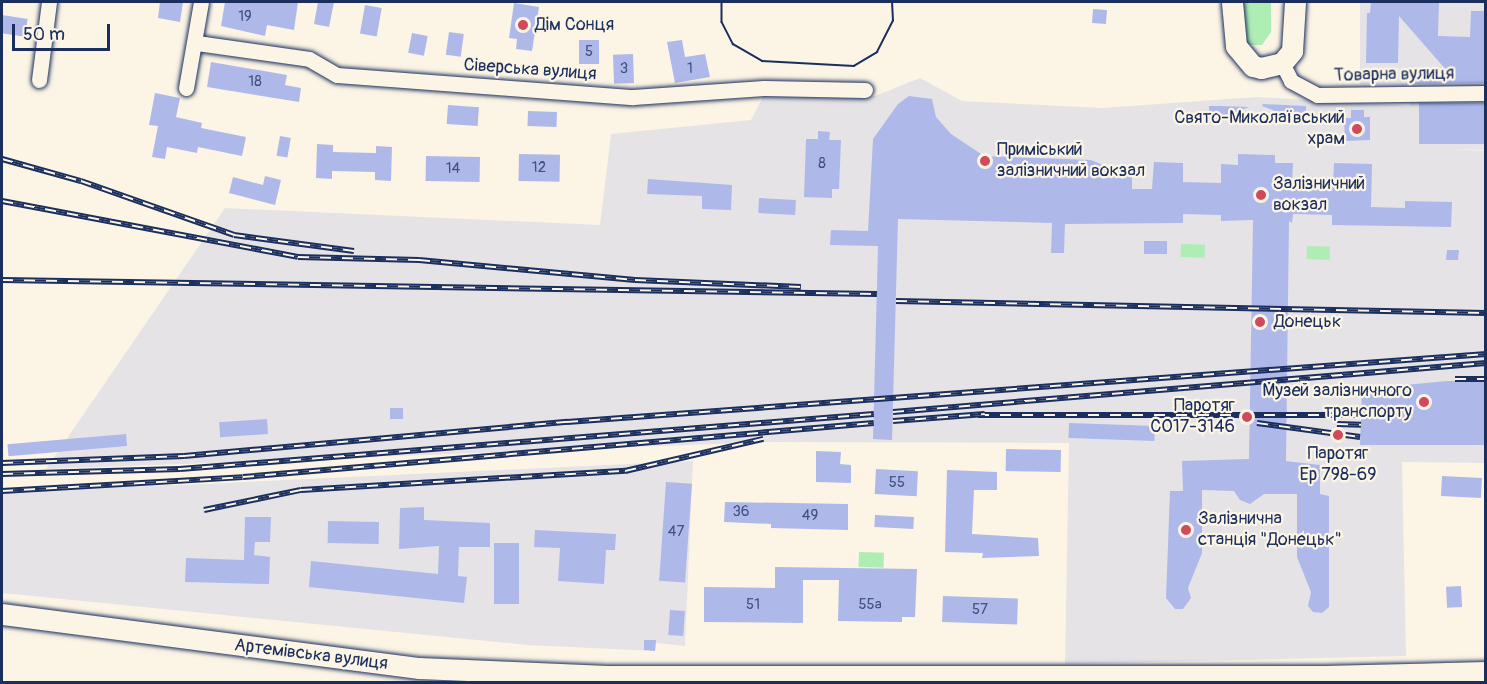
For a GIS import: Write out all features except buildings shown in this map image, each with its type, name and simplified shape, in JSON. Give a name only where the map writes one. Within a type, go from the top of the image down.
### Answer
[{"type":"main road","points":[[1230,3],[1233,33],[1245,57],[1261,68],[1282,63],[1292,51],[1295,30],[1294,2]]},
{"type":"main road","name":"Артемівська вулиця","points":[[2,614],[419,668],[607,676],[895,679],[1324,676],[1485,672]]},
{"type":"street","points":[[39,80],[49,2]]},
{"type":"street","points":[[186,88],[197,43],[201,2]]},
{"type":"street","name":"Сіверська вулиця","points":[[197,43],[309,59],[337,75],[633,97],[764,88],[865,90]]},
{"type":"street","name":"Товарна вулиця","points":[[1282,63],[1291,81],[1317,95],[1485,93]]},
{"type":"shaded area","points":[[1360,2],[1485,2],[1485,150],[1451,149],[1485,151],[1485,463],[1402,462],[1406,656],[1065,664],[1069,443],[772,442],[46,469],[225,208],[600,225],[611,134],[751,120],[766,91],[875,96],[920,78],[962,101],[1102,108],[1257,97],[1410,106],[1410,85],[1360,84]]},
{"type":"shaded area","points":[[693,461],[685,646],[656,643],[655,651],[527,645],[2,593],[2,488],[182,485]]},
{"type":"green space","points":[[1238,2],[1271,2],[1271,32],[1262,45],[1246,45]]},
{"type":"green space","points":[[1181,244],[1205,245],[1205,258],[1181,257]]},
{"type":"green space","points":[[1307,246],[1330,247],[1330,260],[1307,259]]},
{"type":"green space","points":[[859,552],[884,553],[883,568],[858,567]]},
{"type":"tram line","points":[[722,2],[722,22],[733,44],[762,61],[854,66],[877,52],[893,21],[892,2]]},
{"type":"railway","points":[[2,159],[81,181],[234,235],[354,251]]},
{"type":"railway","points":[[2,201],[298,257],[419,260],[635,280],[801,287]]},
{"type":"railway","points":[[2,280],[877,294]]},
{"type":"railway","points":[[896,301],[1486,313]]},
{"type":"railway","points":[[2,463],[184,456],[567,422],[1486,354]]},
{"type":"railway","points":[[893,412],[1486,363]]},
{"type":"railway","points":[[1455,379],[1486,379]]},
{"type":"railway","points":[[2,474],[180,469],[874,414]]},
{"type":"railway","points":[[893,421],[985,414]]},
{"type":"railway","points":[[978,415],[1361,415]]},
{"type":"railway","points":[[2,491],[243,477],[874,423]]},
{"type":"railway","points":[[1257,423],[1360,437]]},
{"type":"railway","points":[[1337,424],[1361,425]]},
{"type":"railway","points":[[204,510],[301,490],[625,471],[763,439]]},
{"type":"place","name":"Дім Сонця","points":[[523,25]]},
{"type":"place","name":"Свято-Миколаївський храм","points":[[1357,129]]},
{"type":"place","name":"Приміський залізничний вокзал","points":[[985,161]]},
{"type":"place","name":"Залізничний вокзал","points":[[1261,195]]},
{"type":"place","name":"Донецьк","points":[[1260,322]]},
{"type":"place","name":"Музей залізничного транспорту","points":[[1424,402]]},
{"type":"place","name":"Паротяг СО17-3146","points":[[1247,417]]},
{"type":"place","name":"Паротяг Ер 798-69","points":[[1338,435]]},
{"type":"place","name":"Залізнична станція \"Донецьк\"","points":[[1186,530]]}]
